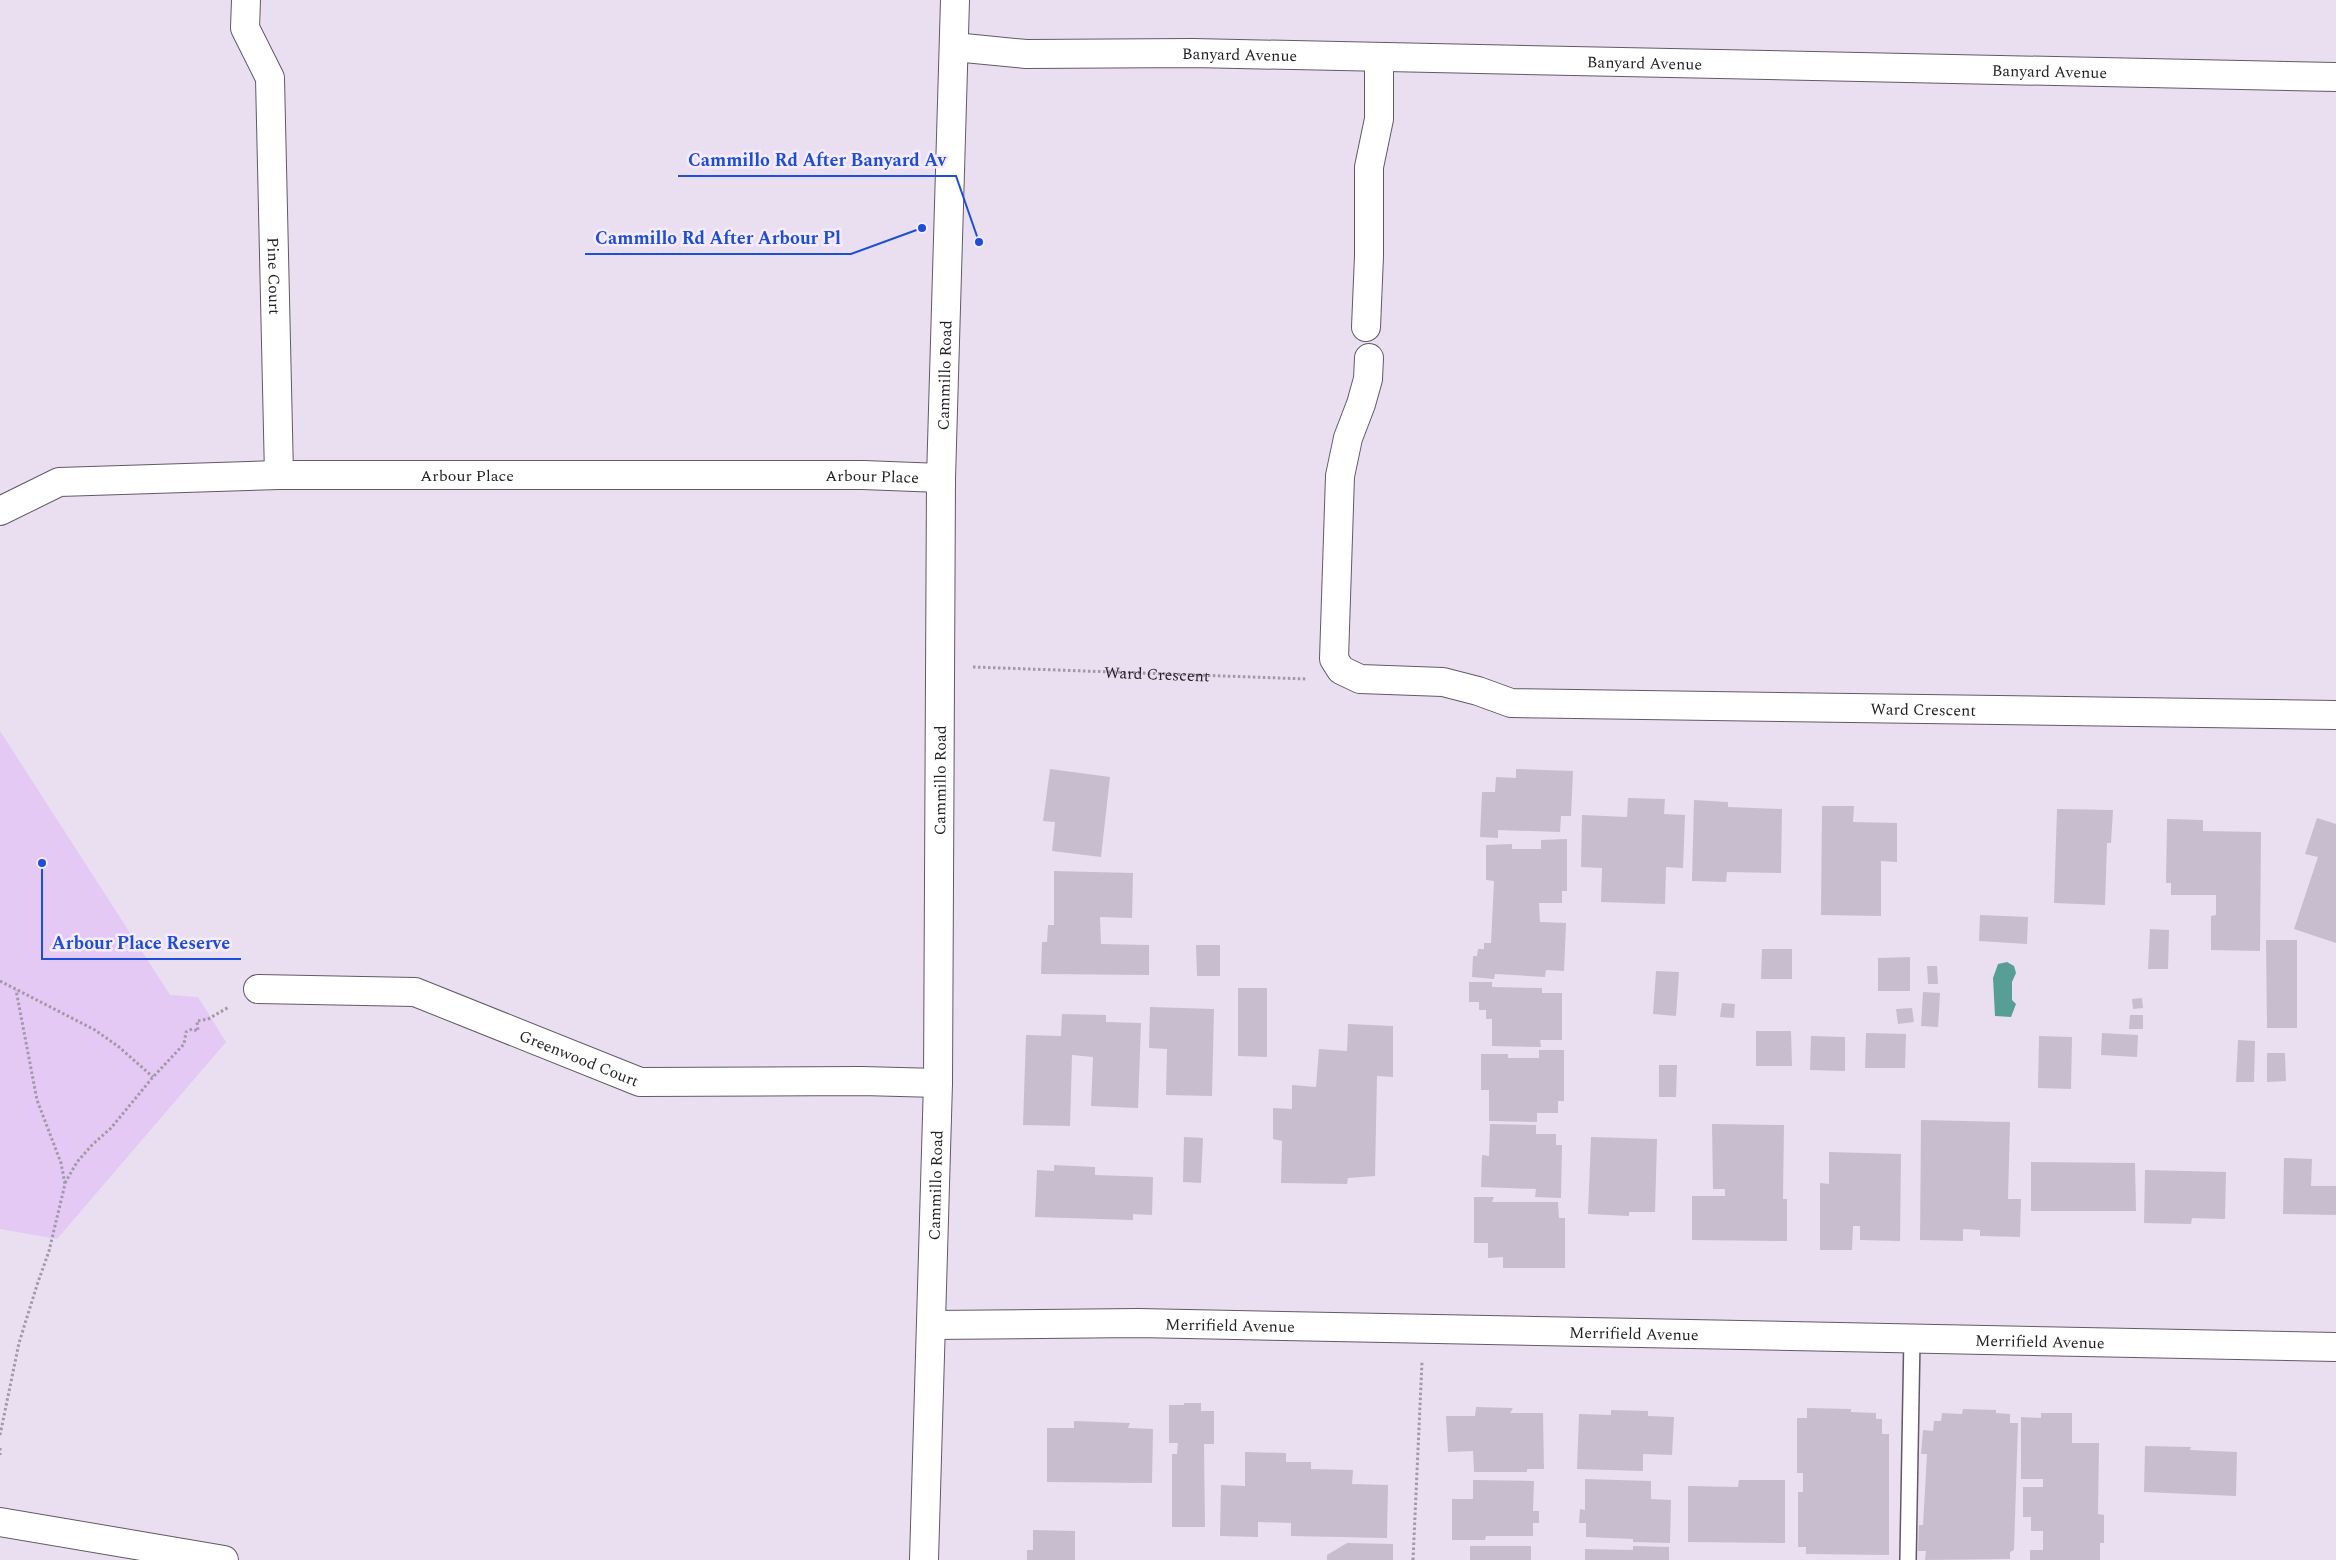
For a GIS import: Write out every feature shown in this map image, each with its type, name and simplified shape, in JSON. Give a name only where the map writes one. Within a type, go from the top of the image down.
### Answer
[{"type":"street","name":"Pine Court","points":[[246,0],[245,28],[270,78],[279,475]]},
{"type":"street","name":"Cammillo Road","points":[[924,1560],[938,1083],[942,478],[955,0]]},
{"type":"street","name":"Banyard Avenue","points":[[954,47],[1026,54],[1193,53],[2336,76]]},
{"type":"street","points":[[1366,326],[1369,256],[1369,167],[1379,119],[1379,57]]},
{"type":"street","points":[[1341,670],[1334,659],[1340,476],[1348,438],[1366,387],[1369,358]]},
{"type":"street","name":"Arbour Place","points":[[0,511],[58,482],[279,475],[863,475],[942,478]]},
{"type":"street","name":"Ward Crescent","points":[[1341,670],[1360,679],[1444,682],[1478,691],[1511,703],[2336,715]]},
{"type":"street","name":"Greenwood Court","points":[[258,989],[415,992],[640,1082],[862,1081],[938,1083]]},
{"type":"street","name":"Merrifield Avenue","points":[[932,1325],[1138,1323],[2336,1346]]},
{"type":"street","points":[[0,1522],[224,1560]]},
{"type":"lane","points":[[1908,1560],[1912,1338]]},
{"type":"path","name":"Ward Crescent","points":[[970,666],[1314,680],[1341,670]]},
{"type":"path","points":[[0,981],[106,1037],[153,1077]]},
{"type":"path","points":[[0,1435],[19,1343],[36,1284],[49,1251],[65,1184],[78,1162],[117,1121],[153,1077],[184,1044],[186,1032],[192,1029],[196,1032],[199,1030],[197,1021],[216,1015],[258,989]]},
{"type":"path","points":[[16,990],[37,1100],[61,1163],[65,1184]]},
{"type":"path","points":[[1413,1560],[1424,1328]]},
{"type":"path","points":[[0,1448],[0,1455]]},
{"type":"shaded area","points":[[0,731],[170,995],[198,997],[226,1042],[57,1239],[0,1229]]},
{"type":"shaded area","points":[[2007,962],[2014,966],[2016,973],[2012,982],[2012,1000],[2016,1004],[2011,1017],[1995,1016],[1993,978],[1998,964]]},
{"type":"building","points":[[1050,769],[1110,777],[1101,857],[1052,851],[1055,822],[1043,821]]},
{"type":"building","points":[[1516,769],[1573,771],[1571,816],[1561,816],[1560,832],[1498,830],[1498,838],[1480,837],[1482,792],[1495,792],[1496,777],[1516,778]]},
{"type":"building","points":[[1628,798],[1665,799],[1664,814],[1685,815],[1683,868],[1666,867],[1665,904],[1601,902],[1602,868],[1581,867],[1582,815],[1627,817]]},
{"type":"building","points":[[1694,800],[1728,802],[1728,807],[1782,809],[1781,873],[1727,872],[1726,882],[1692,881]]},
{"type":"building","points":[[1822,806],[1854,806],[1853,822],[1897,823],[1897,862],[1881,861],[1881,916],[1821,915]]},
{"type":"building","points":[[2057,809],[2113,810],[2111,843],[2107,843],[2105,905],[2054,903]]},
{"type":"building","points":[[2317,818],[2336,824],[2336,943],[2294,929],[2318,857],[2305,854]]},
{"type":"building","points":[[2167,819],[2203,820],[2203,831],[2261,832],[2260,951],[2211,950],[2211,916],[2216,915],[2216,895],[2171,895],[2171,883],[2166,883]]},
{"type":"building","points":[[1567,839],[1567,891],[1562,891],[1562,903],[1539,903],[1540,922],[1566,923],[1564,971],[1546,970],[1545,977],[1495,974],[1494,979],[1472,977],[1473,956],[1477,956],[1478,949],[1484,949],[1484,943],[1491,943],[1494,881],[1486,880],[1486,845],[1512,844],[1512,849],[1541,849],[1541,840]]},
{"type":"building","points":[[1054,871],[1133,873],[1132,918],[1100,917],[1101,944],[1149,945],[1149,975],[1041,974],[1042,942],[1047,942],[1048,925],[1054,925]]},
{"type":"building","points":[[1980,915],[2028,917],[2027,944],[1979,941]]},
{"type":"building","points":[[2150,929],[2169,930],[2168,969],[2148,969]]},
{"type":"building","points":[[2266,940],[2297,940],[2297,1028],[2267,1028]]},
{"type":"building","points":[[1196,945],[1220,945],[1220,976],[1197,976]]},
{"type":"building","points":[[1762,949],[1792,949],[1792,979],[1761,979]]},
{"type":"building","points":[[1910,957],[1910,991],[1878,991],[1878,958]]},
{"type":"building","points":[[1927,966],[1937,966],[1938,984],[1928,984]]},
{"type":"building","points":[[1656,971],[1679,972],[1676,1016],[1653,1014]]},
{"type":"building","points":[[1469,982],[1492,982],[1492,987],[1542,988],[1542,993],[1562,993],[1562,1040],[1540,1040],[1541,1047],[1492,1046],[1492,1019],[1486,1019],[1486,1010],[1479,1010],[1479,1002],[1469,1002]]},
{"type":"building","points":[[1238,988],[1267,988],[1267,1057],[1238,1056]]},
{"type":"building","points":[[1923,992],[1940,993],[1938,1027],[1921,1026]]},
{"type":"building","points":[[2142,998],[2143,1008],[2133,1009],[2132,999]]},
{"type":"building","points":[[1722,1003],[1735,1004],[1734,1018],[1720,1017]]},
{"type":"building","points":[[1150,1007],[1214,1009],[1212,1096],[1166,1095],[1167,1049],[1149,1048]]},
{"type":"building","points":[[1912,1008],[1914,1022],[1898,1024],[1896,1009]]},
{"type":"building","points":[[1062,1014],[1106,1015],[1106,1022],[1141,1023],[1138,1108],[1091,1106],[1093,1057],[1072,1055],[1070,1126],[1023,1125],[1026,1035],[1061,1036]]},
{"type":"building","points":[[2130,1015],[2143,1015],[2143,1029],[2129,1029]]},
{"type":"building","points":[[1348,1024],[1393,1026],[1393,1077],[1377,1076],[1375,1176],[1348,1178],[1347,1184],[1281,1183],[1282,1141],[1273,1139],[1273,1108],[1292,1109],[1292,1085],[1316,1087],[1319,1049],[1347,1051]]},
{"type":"building","points":[[1756,1031],[1791,1031],[1792,1066],[1756,1066]]},
{"type":"building","points":[[1866,1033],[1906,1034],[1905,1068],[1865,1068]]},
{"type":"building","points":[[2102,1033],[2138,1035],[2137,1057],[2101,1055]]},
{"type":"building","points":[[1811,1036],[1845,1037],[1845,1071],[1810,1070]]},
{"type":"building","points":[[2039,1036],[2072,1037],[2071,1089],[2038,1088]]},
{"type":"building","points":[[2238,1040],[2255,1041],[2254,1082],[2236,1082]]},
{"type":"building","points":[[1539,1050],[1564,1050],[1564,1101],[1558,1101],[1558,1113],[1537,1113],[1537,1122],[1489,1121],[1489,1090],[1481,1090],[1481,1054],[1508,1054],[1508,1058],[1539,1058]]},
{"type":"building","points":[[2267,1053],[2285,1053],[2286,1081],[2267,1082]]},
{"type":"building","points":[[1659,1065],[1677,1065],[1676,1097],[1659,1097]]},
{"type":"building","points":[[1921,1120],[2010,1122],[2008,1199],[2021,1199],[2020,1237],[1980,1236],[1980,1230],[1963,1229],[1963,1241],[1920,1240]]},
{"type":"building","points":[[1490,1124],[1536,1125],[1536,1134],[1556,1134],[1556,1145],[1562,1145],[1561,1198],[1535,1197],[1536,1189],[1481,1187],[1482,1155],[1489,1156]]},
{"type":"building","points":[[1712,1124],[1784,1125],[1783,1199],[1787,1199],[1787,1241],[1692,1240],[1692,1196],[1725,1196],[1725,1189],[1713,1189]]},
{"type":"building","points":[[1184,1137],[1203,1138],[1201,1183],[1183,1182]]},
{"type":"building","points":[[1591,1137],[1657,1139],[1655,1212],[1629,1212],[1629,1216],[1588,1214]]},
{"type":"building","points":[[1829,1152],[1901,1154],[1900,1241],[1860,1240],[1860,1226],[1853,1226],[1852,1250],[1820,1250],[1820,1183],[1829,1184]]},
{"type":"building","points":[[2284,1158],[2312,1159],[2311,1186],[2336,1186],[2336,1215],[2283,1214]]},
{"type":"building","points":[[2031,1162],[2135,1163],[2136,1211],[2031,1211]]},
{"type":"building","points":[[1054,1165],[1095,1167],[1095,1175],[1153,1177],[1152,1215],[1133,1214],[1133,1220],[1035,1217],[1037,1170],[1054,1171]]},
{"type":"building","points":[[2145,1170],[2226,1172],[2225,1219],[2192,1218],[2191,1224],[2144,1223]]},
{"type":"building","points":[[1474,1197],[1494,1197],[1492,1202],[1558,1202],[1559,1218],[1565,1218],[1565,1268],[1503,1268],[1503,1257],[1488,1258],[1488,1243],[1474,1243]]},
{"type":"building","points":[[1184,1403],[1201,1403],[1201,1411],[1214,1411],[1214,1444],[1204,1444],[1205,1527],[1172,1527],[1172,1454],[1177,1454],[1178,1443],[1169,1443],[1169,1405],[1184,1405]]},
{"type":"building","points":[[1476,1407],[1513,1408],[1510,1413],[1543,1413],[1544,1469],[1527,1469],[1527,1472],[1474,1472],[1473,1451],[1448,1452],[1446,1416],[1475,1416]]},
{"type":"building","points":[[1807,1408],[1851,1409],[1851,1412],[1876,1413],[1876,1419],[1882,1419],[1882,1434],[1889,1434],[1889,1555],[1806,1554],[1806,1547],[1798,1547],[1798,1492],[1803,1492],[1803,1473],[1797,1473],[1797,1418],[1807,1418]]},
{"type":"building","points":[[1963,1409],[1996,1410],[1996,1413],[2010,1414],[2010,1423],[2018,1423],[2014,1550],[2010,1552],[2010,1559],[1925,1560],[1926,1551],[1918,1551],[1919,1525],[1923,1525],[1927,1454],[1921,1454],[1923,1430],[1933,1431],[1934,1421],[1941,1421],[1942,1413],[1962,1414]]},
{"type":"building","points":[[1611,1410],[1648,1411],[1648,1416],[1674,1417],[1672,1455],[1643,1454],[1643,1471],[1577,1469],[1579,1414],[1611,1415]]},
{"type":"building","points":[[2041,1413],[2072,1413],[2072,1443],[2099,1443],[2098,1514],[2104,1515],[2104,1543],[2100,1543],[2100,1560],[2030,1560],[2030,1550],[2043,1550],[2043,1531],[2031,1531],[2031,1517],[2023,1517],[2023,1487],[2043,1487],[2043,1479],[2021,1479],[2021,1417],[2041,1418]]},
{"type":"building","points":[[1074,1421],[1130,1423],[1128,1428],[1153,1429],[1152,1483],[1047,1482],[1047,1428],[1074,1428]]},
{"type":"building","points":[[2145,1446],[2191,1447],[2190,1450],[2237,1452],[2236,1496],[2144,1492]]},
{"type":"building","points":[[1245,1452],[1286,1453],[1286,1462],[1311,1462],[1311,1469],[1353,1470],[1352,1484],[1388,1485],[1387,1538],[1291,1536],[1291,1523],[1258,1522],[1258,1537],[1220,1536],[1221,1485],[1245,1486]]},
{"type":"building","points":[[1585,1479],[1651,1481],[1651,1499],[1671,1500],[1670,1543],[1633,1542],[1633,1539],[1586,1537],[1586,1523],[1579,1523],[1580,1509],[1585,1510]]},
{"type":"building","points":[[1473,1480],[1534,1481],[1533,1511],[1539,1511],[1539,1523],[1533,1523],[1533,1536],[1486,1536],[1485,1540],[1452,1540],[1452,1499],[1473,1499]]},
{"type":"building","points":[[1739,1480],[1785,1480],[1785,1543],[1688,1542],[1688,1486],[1738,1487]]},
{"type":"building","points":[[1033,1530],[1075,1531],[1075,1560],[1027,1560],[1027,1550],[1033,1550]]},
{"type":"building","points":[[1347,1543],[1393,1544],[1393,1560],[1327,1560],[1327,1555]]},
{"type":"building","points":[[1470,1546],[1531,1546],[1531,1560],[1470,1560]]},
{"type":"building","points":[[1633,1546],[1669,1547],[1669,1560],[1585,1560],[1585,1549],[1633,1550]]},
{"type":"place","name":"Cammillo Rd After Arbour Pl","points":[[922,228]]},
{"type":"place","name":"Cammillo Rd After Banyard Av","points":[[979,242]]},
{"type":"place","name":"Arbour Place Reserve","points":[[42,863]]}]
